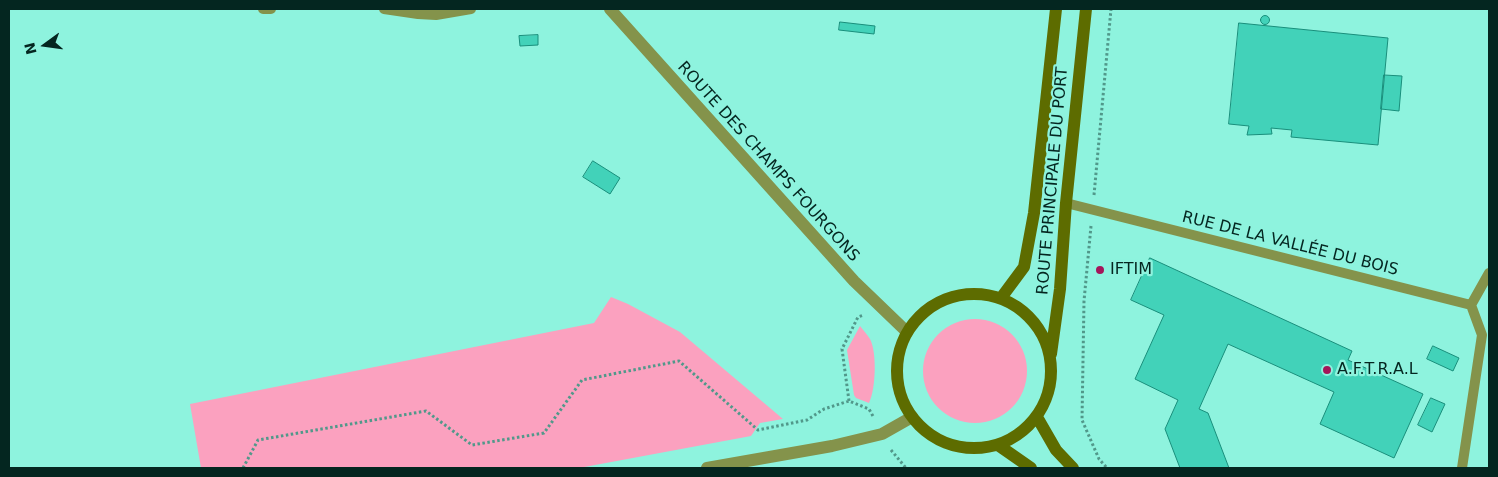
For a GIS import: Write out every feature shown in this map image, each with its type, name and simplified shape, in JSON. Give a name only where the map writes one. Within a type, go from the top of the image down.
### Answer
[{"type":"main road","name":"ROUTE PRINCIPALE DU PORT","points":[[1001,298],[1024,267],[1034,213],[1056,9]]},
{"type":"main road","name":"ROUTE PRINCIPALE DU PORT","points":[[1050,357],[1060,289],[1066,203],[1086,9]]},
{"type":"main road","points":[[974,293],[1001,298],[1024,311],[1041,332],[1050,357],[1050,388],[1037,417],[1020,434],[998,445],[974,449],[950,445],[929,434],[912,417],[902,398],[897,376],[899,353],[907,332],[924,312],[948,298],[974,293]]},
{"type":"main road","points":[[1037,417],[1056,450],[1073,468]]},
{"type":"main road","points":[[998,445],[1031,468]]},
{"type":"street","name":"ROUTE DES CHAMPS FOURGONS","points":[[610,9],[854,281],[907,332]]},
{"type":"street","points":[[707,468],[832,446],[882,434],[912,417]]},
{"type":"lane","points":[[263,9],[271,9]]},
{"type":"lane","points":[[384,9],[436,15],[471,9]]},
{"type":"lane","name":"RUE DE LA VALLÉE DU BOIS","points":[[1066,203],[1471,305]]},
{"type":"lane","points":[[1462,468],[1482,335],[1471,305],[1489,273]]},
{"type":"path","points":[[849,401],[842,349],[858,317],[884,310]]},
{"type":"path","points":[[243,468],[258,440],[426,411],[472,445],[544,433],[582,380],[679,362],[758,430],[807,420],[824,409],[849,401],[869,409]]},
{"type":"path","points":[[1082,420],[1099,458],[1107,468]]},
{"type":"path","points":[[892,452],[906,468]]},
{"type":"shaded area","points":[[611,297],[680,332],[783,419],[760,423],[751,436],[579,468],[201,468],[190,404],[594,323]]},
{"type":"shaded area","points":[[975,319],[995,323],[1012,334],[1023,351],[1027,371],[1023,391],[1012,408],[995,419],[975,423],[955,419],[938,408],[927,391],[923,371],[927,351],[938,334],[955,323]]},
{"type":"shaded area","points":[[860,326],[870,339],[875,361],[873,389],[869,403],[856,398],[854,395],[847,350]]},
{"type":"building","points":[[1265,16],[1269,20],[1265,24],[1261,20]]},
{"type":"building","points":[[840,22],[875,26],[874,34],[839,30]]},
{"type":"building","points":[[1239,23],[1388,38],[1378,145],[1291,137],[1292,130],[1271,128],[1272,134],[1247,135],[1249,126],[1229,124]]},
{"type":"building","points":[[538,35],[538,45],[520,46],[519,36]]},
{"type":"building","points":[[1384,75],[1402,76],[1399,111],[1381,109]]},
{"type":"building","points":[[593,161],[620,178],[610,194],[583,177]]},
{"type":"building","name":"A.F.T.R.A.L","points":[[1150,258],[1352,351],[1348,360],[1423,394],[1394,458],[1320,424],[1334,392],[1228,344],[1199,409],[1208,413],[1229,468],[1180,468],[1165,429],[1178,400],[1135,379],[1164,315],[1131,300]]},
{"type":"building","points":[[1433,346],[1459,358],[1453,371],[1427,359]]},
{"type":"building","points":[[1431,398],[1445,404],[1432,432],[1418,425]]},
{"type":"place","name":"IFTIM","points":[[1100,270]]},
{"type":"place","name":"A.F.T.R.A.L","points":[[1327,370]]}]
